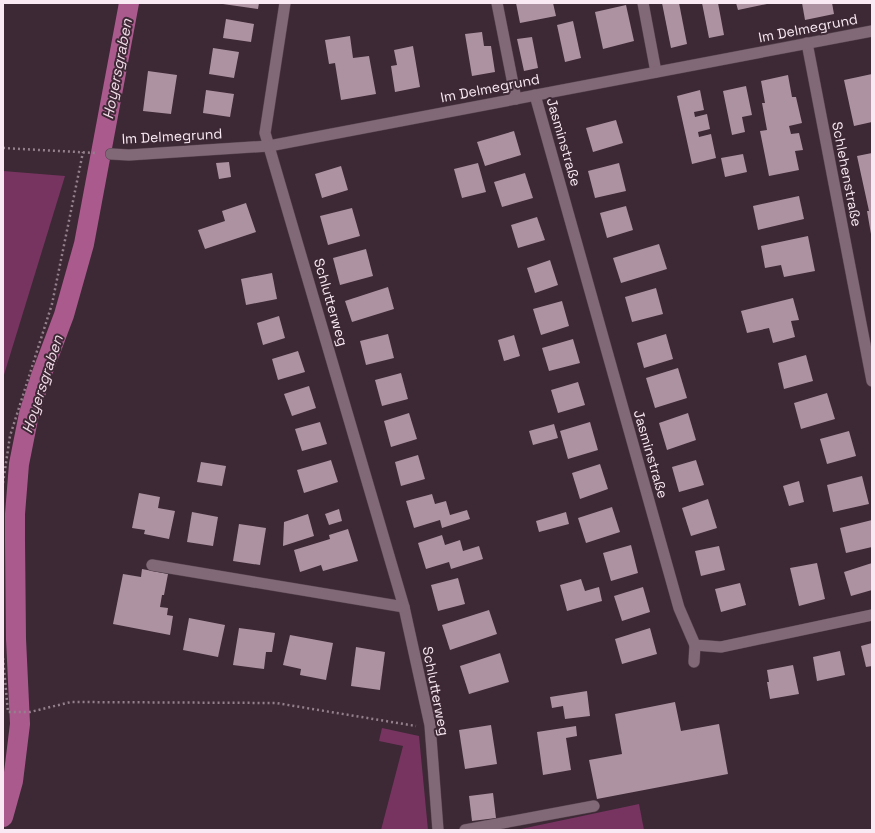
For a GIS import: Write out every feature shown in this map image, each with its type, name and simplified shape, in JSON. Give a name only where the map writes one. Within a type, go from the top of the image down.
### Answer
[{"type":"street","name":"Schlutterweg","points":[[285,3],[265,134],[404,607],[430,725],[438,830]]},
{"type":"street","points":[[497,3],[516,99]]},
{"type":"street","points":[[643,3],[656,72]]},
{"type":"street","name":"Im Delmegrund","points":[[111,154],[129,155],[269,146],[872,31]]},
{"type":"street","name":"Schlehenstraße","points":[[807,43],[872,381]]},
{"type":"street","name":"Jasminstraße","points":[[535,95],[679,608],[695,645]]},
{"type":"street","points":[[152,565],[404,607]]},
{"type":"street","points":[[694,662],[695,645],[721,647],[872,615]]},
{"type":"street","points":[[465,830],[594,806]]},
{"type":"path","points":[[3,148],[83,152],[52,304],[10,436],[3,483]]},
{"type":"path","points":[[3,658],[8,712],[30,712],[71,702],[276,703],[413,726],[430,725]]},
{"type":"shaded area","points":[[3,171],[65,176],[3,378]]},
{"type":"shaded area","points":[[382,728],[419,736],[428,830],[381,830],[403,746],[379,741]]},
{"type":"shaded area","points":[[639,804],[644,830],[516,830]]},
{"type":"building","points":[[216,3],[259,3],[258,9]]},
{"type":"building","points":[[516,3],[553,3],[556,16],[520,23]]},
{"type":"building","points":[[662,3],[679,3],[687,44],[671,48]]},
{"type":"building","points":[[702,3],[718,3],[724,35],[709,38]]},
{"type":"building","points":[[736,3],[767,3],[767,4],[738,10]]},
{"type":"building","points":[[802,3],[832,3],[834,14],[805,20]]},
{"type":"building","points":[[626,5],[634,41],[603,49],[595,12]]},
{"type":"building","points":[[226,19],[254,24],[251,42],[223,38]]},
{"type":"building","points":[[573,21],[581,58],[565,62],[557,25]]},
{"type":"building","points":[[482,32],[484,46],[491,46],[495,72],[472,76],[465,34]]},
{"type":"building","points":[[350,36],[353,58],[369,56],[376,94],[341,100],[335,63],[329,64],[325,40]]},
{"type":"building","points":[[532,37],[538,68],[524,71],[517,39]]},
{"type":"building","points":[[413,46],[420,87],[395,92],[391,66],[397,65],[394,50]]},
{"type":"building","points":[[213,48],[239,52],[234,78],[209,74]]},
{"type":"building","points":[[148,71],[177,75],[171,114],[143,111]]},
{"type":"building","points":[[872,74],[872,122],[854,126],[844,80]]},
{"type":"building","points":[[788,75],[792,97],[796,97],[802,123],[789,126],[791,134],[799,133],[803,150],[795,151],[799,170],[769,176],[760,131],[767,130],[762,103],[765,103],[761,81]]},
{"type":"building","points":[[746,86],[752,115],[742,117],[745,132],[732,135],[723,91]]},
{"type":"building","points":[[206,90],[234,94],[230,117],[203,113]]},
{"type":"building","points":[[700,90],[704,110],[694,112],[695,117],[707,114],[710,129],[698,132],[699,137],[711,134],[716,158],[692,164],[677,96]]},
{"type":"building","points":[[616,120],[623,143],[593,152],[586,128]]},
{"type":"building","points":[[514,131],[521,155],[485,166],[477,142]]},
{"type":"building","points":[[872,153],[871,234],[867,211],[869,211],[857,156]]},
{"type":"building","points":[[743,154],[747,172],[725,177],[721,158]]},
{"type":"building","points":[[229,162],[231,177],[219,179],[216,163]]},
{"type":"building","points":[[478,163],[486,192],[462,198],[454,169]]},
{"type":"building","points":[[619,163],[626,191],[595,198],[588,171]]},
{"type":"building","points":[[341,166],[348,190],[322,198],[315,174]]},
{"type":"building","points":[[525,173],[533,198],[502,207],[494,182]]},
{"type":"building","points":[[799,196],[804,219],[758,230],[753,206]]},
{"type":"building","points":[[246,203],[256,232],[205,249],[198,230],[225,221],[222,211]]},
{"type":"building","points":[[626,206],[633,230],[607,238],[600,213]]},
{"type":"building","points":[[352,208],[360,236],[328,245],[320,216]]},
{"type":"building","points":[[537,217],[545,240],[518,248],[511,225]]},
{"type":"building","points":[[808,236],[815,271],[784,277],[781,265],[765,268],[761,246]]},
{"type":"building","points":[[659,244],[667,269],[621,283],[613,258]]},
{"type":"building","points":[[366,249],[373,276],[340,285],[333,258]]},
{"type":"building","points":[[550,260],[558,285],[535,293],[527,268]]},
{"type":"building","points":[[272,273],[277,299],[246,305],[241,279]]},
{"type":"building","points":[[388,287],[394,309],[352,322],[345,301]]},
{"type":"building","points":[[656,288],[663,314],[632,322],[625,297]]},
{"type":"building","points":[[793,298],[799,320],[791,321],[795,337],[773,343],[769,328],[747,333],[741,311]]},
{"type":"building","points":[[562,301],[569,326],[541,335],[533,309]]},
{"type":"building","points":[[279,316],[285,338],[263,345],[257,323]]},
{"type":"building","points":[[388,334],[394,358],[366,365],[360,341]]},
{"type":"building","points":[[666,334],[673,359],[644,368],[637,343]]},
{"type":"building","points":[[514,335],[520,356],[504,361],[498,340]]},
{"type":"building","points":[[573,339],[580,363],[549,371],[542,348]]},
{"type":"building","points":[[298,351],[305,372],[278,380],[272,359]]},
{"type":"building","points":[[806,355],[813,381],[784,389],[778,363]]},
{"type":"building","points":[[678,368],[687,398],[655,408],[646,378]]},
{"type":"building","points":[[401,373],[408,399],[382,406],[375,380]]},
{"type":"building","points":[[578,382],[585,405],[558,413],[551,390]]},
{"type":"building","points":[[309,386],[316,408],[292,416],[284,394]]},
{"type":"building","points":[[827,393],[835,419],[801,429],[794,403]]},
{"type":"building","points":[[409,413],[417,439],[391,447],[384,421]]},
{"type":"building","points":[[688,413],[696,440],[667,450],[659,423]]},
{"type":"building","points":[[320,422],[327,444],[302,451],[295,429]]},
{"type":"building","points":[[590,422],[598,450],[568,459],[560,431]]},
{"type":"building","points":[[554,424],[558,438],[533,445],[529,431]]},
{"type":"building","points":[[849,431],[856,456],[827,464],[820,439]]},
{"type":"building","points":[[418,455],[425,479],[401,486],[395,462]]},
{"type":"building","points":[[331,460],[338,482],[304,493],[297,470]]},
{"type":"building","points":[[696,460],[704,485],[679,492],[672,467]]},
{"type":"building","points":[[201,462],[226,466],[222,486],[197,482]]},
{"type":"building","points":[[600,464],[608,489],[580,499],[572,473]]},
{"type":"building","points":[[862,476],[869,504],[833,512],[827,485]]},
{"type":"building","points":[[799,481],[804,502],[789,506],[783,486]]},
{"type":"building","points":[[139,493],[160,497],[158,508],[175,511],[169,539],[144,534],[145,530],[132,528]]},
{"type":"building","points":[[432,494],[435,504],[446,501],[450,515],[467,510],[470,519],[442,528],[440,520],[414,528],[406,501]]},
{"type":"building","points":[[708,499],[717,528],[691,536],[682,508]]},
{"type":"building","points":[[612,507],[620,532],[586,543],[578,518]]},
{"type":"building","points":[[339,509],[342,521],[329,525],[325,514]]},
{"type":"building","points":[[192,512],[218,517],[213,546],[187,542]]},
{"type":"building","points":[[566,512],[569,524],[539,532],[536,521]]},
{"type":"building","points":[[308,514],[314,536],[283,546],[284,522]]},
{"type":"building","points":[[872,520],[872,547],[846,553],[840,528]]},
{"type":"building","points":[[239,524],[266,528],[260,565],[233,561]]},
{"type":"building","points":[[348,529],[358,561],[323,571],[321,565],[300,572],[294,550],[330,539],[329,535]]},
{"type":"building","points":[[442,535],[445,545],[460,540],[463,551],[479,546],[483,559],[451,569],[449,562],[426,569],[418,543]]},
{"type":"building","points":[[631,545],[638,573],[611,581],[603,553]]},
{"type":"building","points":[[719,546],[725,570],[701,576],[695,551]]},
{"type":"building","points":[[817,563],[825,599],[799,606],[790,568]]},
{"type":"building","points":[[872,563],[872,590],[851,596],[844,572]]},
{"type":"building","points":[[142,569],[168,574],[160,607],[168,608],[167,615],[173,616],[170,635],[113,624],[123,574],[141,577]]},
{"type":"building","points":[[458,578],[465,604],[438,611],[431,585]]},
{"type":"building","points":[[581,579],[585,591],[599,587],[602,601],[567,611],[560,585]]},
{"type":"building","points":[[740,583],[746,605],[721,612],[715,589]]},
{"type":"building","points":[[643,587],[650,612],[622,621],[614,596]]},
{"type":"building","points":[[489,610],[497,634],[450,650],[442,625]]},
{"type":"building","points":[[189,618],[225,625],[218,657],[183,650]]},
{"type":"building","points":[[239,628],[275,633],[272,652],[266,652],[264,669],[233,665]]},
{"type":"building","points":[[650,628],[657,654],[622,664],[615,639]]},
{"type":"building","points":[[290,635],[333,643],[326,680],[300,675],[301,669],[283,665]]},
{"type":"building","points":[[872,643],[872,666],[866,667],[861,646]]},
{"type":"building","points":[[356,647],[385,652],[380,690],[351,686]]},
{"type":"building","points":[[840,651],[845,675],[817,681],[813,657]]},
{"type":"building","points":[[500,653],[509,682],[469,694],[460,666]]},
{"type":"building","points":[[793,665],[799,694],[770,699],[767,682],[769,682],[767,670]]},
{"type":"building","points":[[587,691],[590,716],[565,719],[563,706],[552,708],[550,697]]},
{"type":"building","points":[[675,702],[681,731],[719,724],[728,774],[597,799],[589,760],[622,754],[615,714]]},
{"type":"building","points":[[491,725],[497,764],[465,769],[459,730]]},
{"type":"building","points":[[576,726],[577,736],[566,738],[571,770],[543,775],[537,732]]},
{"type":"building","points":[[493,793],[496,818],[472,821],[469,796]]},
{"type":"waterway","name":"Hoyersgraben","points":[[3,817],[13,781],[20,724],[16,639],[15,541],[15,514],[19,464],[29,414],[41,376],[64,315],[84,244],[129,3]]}]
